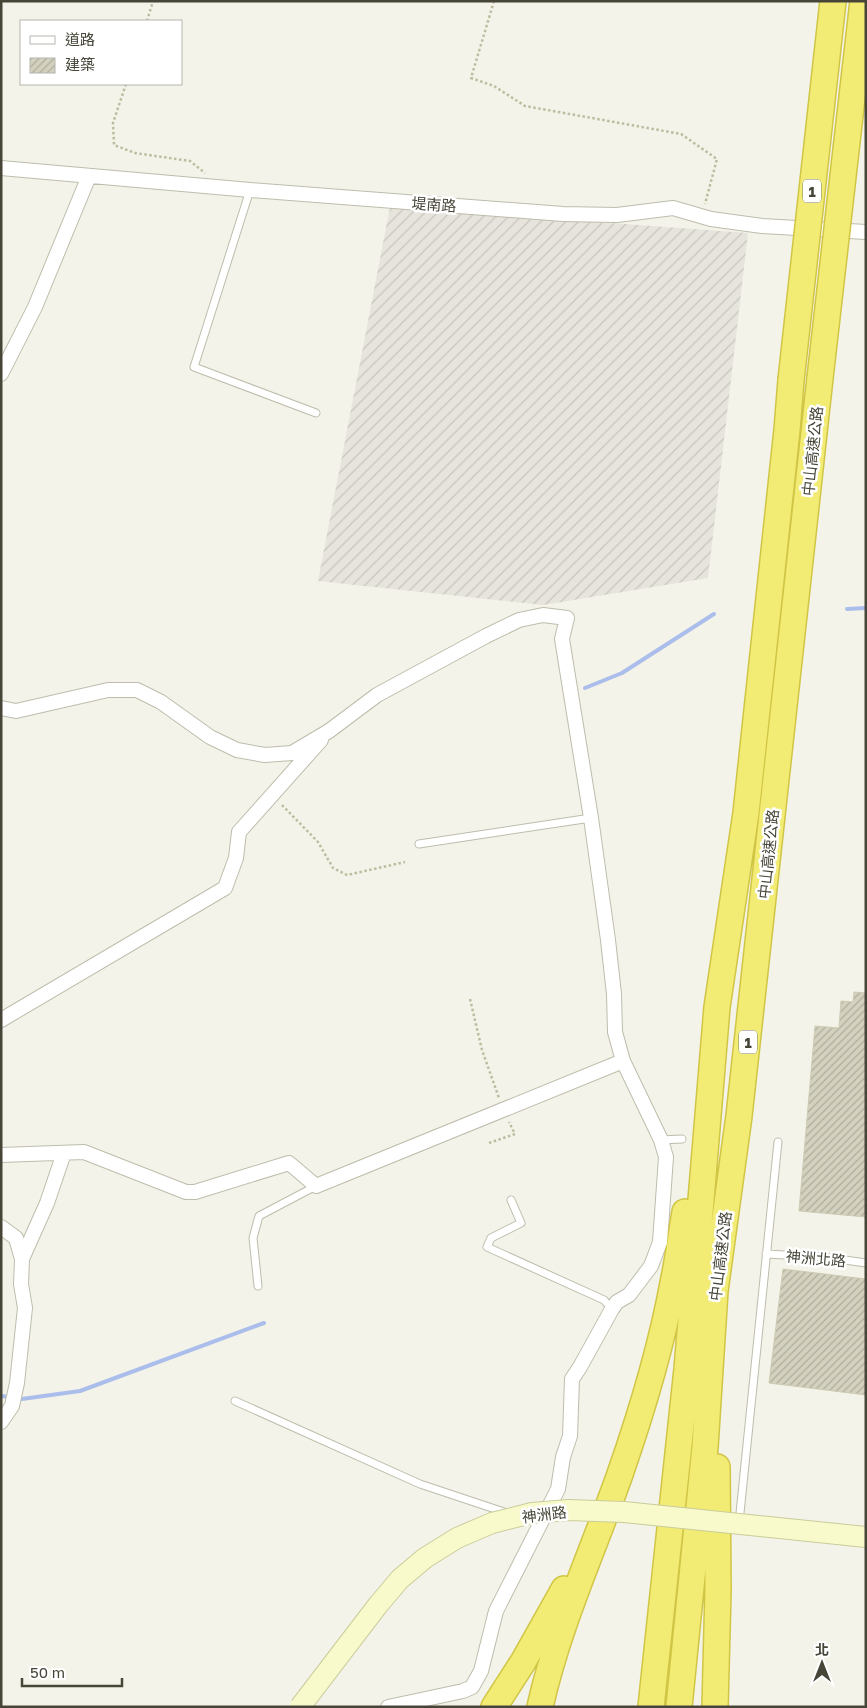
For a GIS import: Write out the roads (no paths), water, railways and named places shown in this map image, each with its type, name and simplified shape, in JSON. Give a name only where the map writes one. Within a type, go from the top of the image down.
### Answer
[{"type":"highway","name":"中山高速公路","points":[[651,1707],[686,1369],[717,1007],[746,813],[833,1]]},
{"type":"highway","name":"中山高速公路","points":[[679,1707],[705,1447],[715,1291],[743,1087],[862,1]]},
{"type":"highway","points":[[540,1707],[548,1673],[643,1407],[660,1344],[674,1283],[717,1007]]},
{"type":"highway","points":[[715,1291],[718,1590],[715,1707]]},
{"type":"highway","points":[[494,1707],[560,1598],[620,1474]]},
{"type":"street","name":"堤南路","points":[[1,168],[250,190],[563,214],[617,215],[672,208],[711,219],[762,226],[866,232]]},
{"type":"street","points":[[1,374],[35,307],[89,176]]},
{"type":"street","points":[[1,708],[16,710],[108,690],[137,690],[161,702],[210,737],[237,750],[265,755],[292,753],[329,731],[377,695],[486,636],[519,620],[543,615],[567,618],[562,639],[591,818],[608,940],[614,994],[615,1032],[623,1061],[661,1140],[666,1157],[660,1242],[651,1266],[629,1295],[617,1302],[612,1309],[572,1379],[570,1436],[563,1457],[558,1489],[496,1611],[481,1671],[472,1687],[463,1691],[388,1707]]},
{"type":"street","points":[[1,1020],[225,888],[236,858],[239,832],[329,731]]},
{"type":"street","points":[[1,1155],[84,1152],[186,1192],[195,1192],[289,1163],[316,1186],[623,1061]]},
{"type":"street","points":[[22,1259],[47,1203],[64,1153]]},
{"type":"street","points":[[1,1227],[16,1238],[22,1259],[21,1284],[25,1308],[22,1343],[12,1406],[1,1422]]},
{"type":"street","name":"神洲路","points":[[300,1707],[400,1579],[425,1558],[456,1538],[492,1523],[532,1513],[569,1510],[624,1512],[866,1537]]},
{"type":"street","name":"神洲路","points":[[305,1707],[409,1588],[432,1567],[462,1548],[496,1534],[532,1524],[570,1521],[615,1522],[866,1548]]},
{"type":"lane","points":[[250,190],[194,367],[316,413]]},
{"type":"lane","points":[[419,844],[591,818]]},
{"type":"lane","points":[[661,1140],[682,1139]]},
{"type":"lane","points":[[740,1513],[778,1142]]},
{"type":"lane","points":[[258,1286],[254,1238],[259,1216],[316,1186]]},
{"type":"lane","points":[[511,1200],[521,1223],[491,1238],[486,1247],[604,1300],[612,1309]]},
{"type":"lane","name":"神洲北路","points":[[766,1254],[824,1257],[866,1263]]},
{"type":"lane","points":[[235,1401],[420,1484],[539,1524]]},
{"type":"waterway","points":[[847,609],[866,608]]},
{"type":"waterway","points":[[585,688],[622,673],[714,614]]},
{"type":"waterway","points":[[17,1398],[22,1399],[80,1391],[264,1323]]},
{"type":"waterway","points":[[1,1396],[10,1397]]}]
